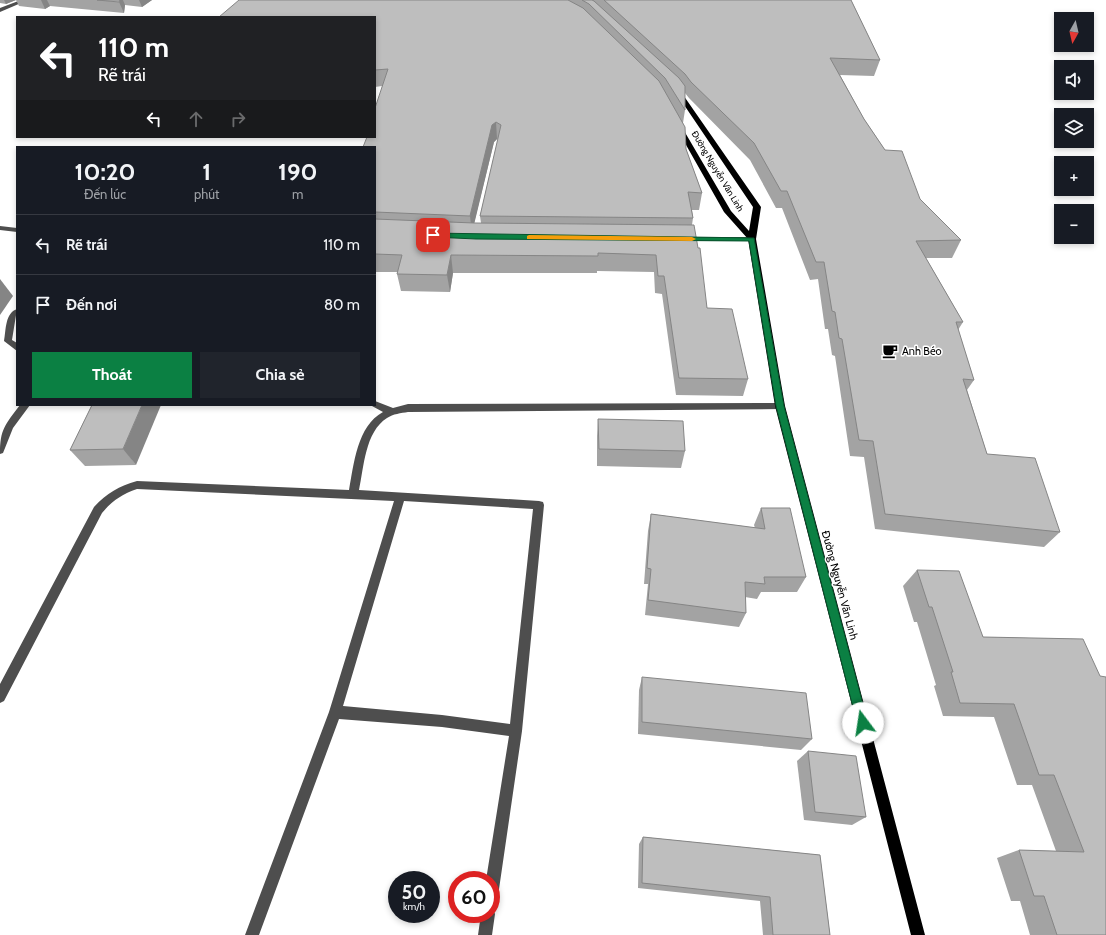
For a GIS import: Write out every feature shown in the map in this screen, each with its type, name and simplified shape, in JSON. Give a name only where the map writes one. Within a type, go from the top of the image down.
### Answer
[{"type":"main road","name":"Đường Nguyễn Văn Linh","points":[[674,87],[680,92],[757,207],[752,239],[780,406],[918,935]]},
{"type":"main road","name":"Đường Nguyễn Văn Linh","points":[[676,123],[728,212],[752,239]]},
{"type":"street","points":[[0,10],[25,0]]},
{"type":"street","points":[[0,228],[16,230]]},
{"type":"street","points":[[673,238],[752,239]]},
{"type":"street","points":[[16,313],[12,317],[8,341],[16,347]]},
{"type":"street","points":[[376,404],[392,412]]},
{"type":"street","points":[[0,450],[9,427],[24,406]]},
{"type":"street","points":[[353,494],[367,434],[374,423],[392,412],[408,408],[780,406]]},
{"type":"street","points":[[0,697],[98,510],[112,495],[120,490],[137,485],[400,496],[539,505],[516,730],[495,871]]},
{"type":"street","points":[[252,935],[336,712],[400,496]]},
{"type":"street","points":[[336,712],[442,721],[516,730]]},
{"type":"street","points":[[485,935],[487,923]]},
{"type":"building","points":[[97,0],[120,0],[119,2]]},
{"type":"building","points":[[239,0],[568,0],[583,8],[659,81],[685,127],[686,149],[702,193],[688,192],[693,218],[480,216],[501,125],[496,122],[492,125],[470,216],[376,212],[376,146],[363,146],[367,138],[376,138],[376,105],[388,69],[376,70],[376,16],[220,16]]},
{"type":"building","points":[[582,0],[594,1],[679,78],[685,86],[685,110],[665,78],[589,4]]},
{"type":"building","points":[[604,0],[851,0],[880,60],[830,58],[864,119],[885,150],[902,151],[920,199],[961,240],[916,241],[963,322],[956,322],[974,380],[963,379],[987,454],[1035,458],[1060,532],[885,514],[873,441],[859,440],[842,339],[839,338],[835,312],[832,311],[824,262],[816,262],[787,191],[781,191],[754,143],[691,82],[685,74]]},
{"type":"building","points":[[376,219],[474,223],[694,225],[698,248],[700,248],[707,308],[732,309],[748,379],[679,378],[664,276],[658,276],[656,255],[598,253],[598,256],[451,255],[447,275],[397,274],[402,255],[376,254]]},
{"type":"building","points":[[92,406],[142,406],[123,449],[70,450]]},
{"type":"building","points":[[598,419],[683,421],[685,451],[599,449]]},
{"type":"building","points":[[761,508],[790,508],[806,577],[764,577],[765,584],[745,582],[746,613],[648,600],[651,569],[647,568],[651,514],[765,529]]},
{"type":"building","points":[[917,570],[959,571],[983,637],[1083,639],[1100,676],[1106,677],[1106,935],[1057,935],[1044,896],[1034,896],[1019,850],[1084,852],[1054,775],[1039,775],[1014,704],[960,703],[951,672],[953,672],[932,607],[929,607]]},
{"type":"building","points":[[642,677],[806,693],[812,739],[642,722]]},
{"type":"building","points":[[808,751],[856,756],[866,817],[815,812]]},
{"type":"building","points":[[643,837],[820,855],[830,935],[773,935],[770,897],[642,883]]},
{"type":"slow traffic","points":[[529,237],[692,239]]},
{"type":"place","name":"Anh Béo","points":[[890,351]]},
{"type":"route","points":[[433,235],[476,237],[752,239],[780,406],[863,723]]}]
